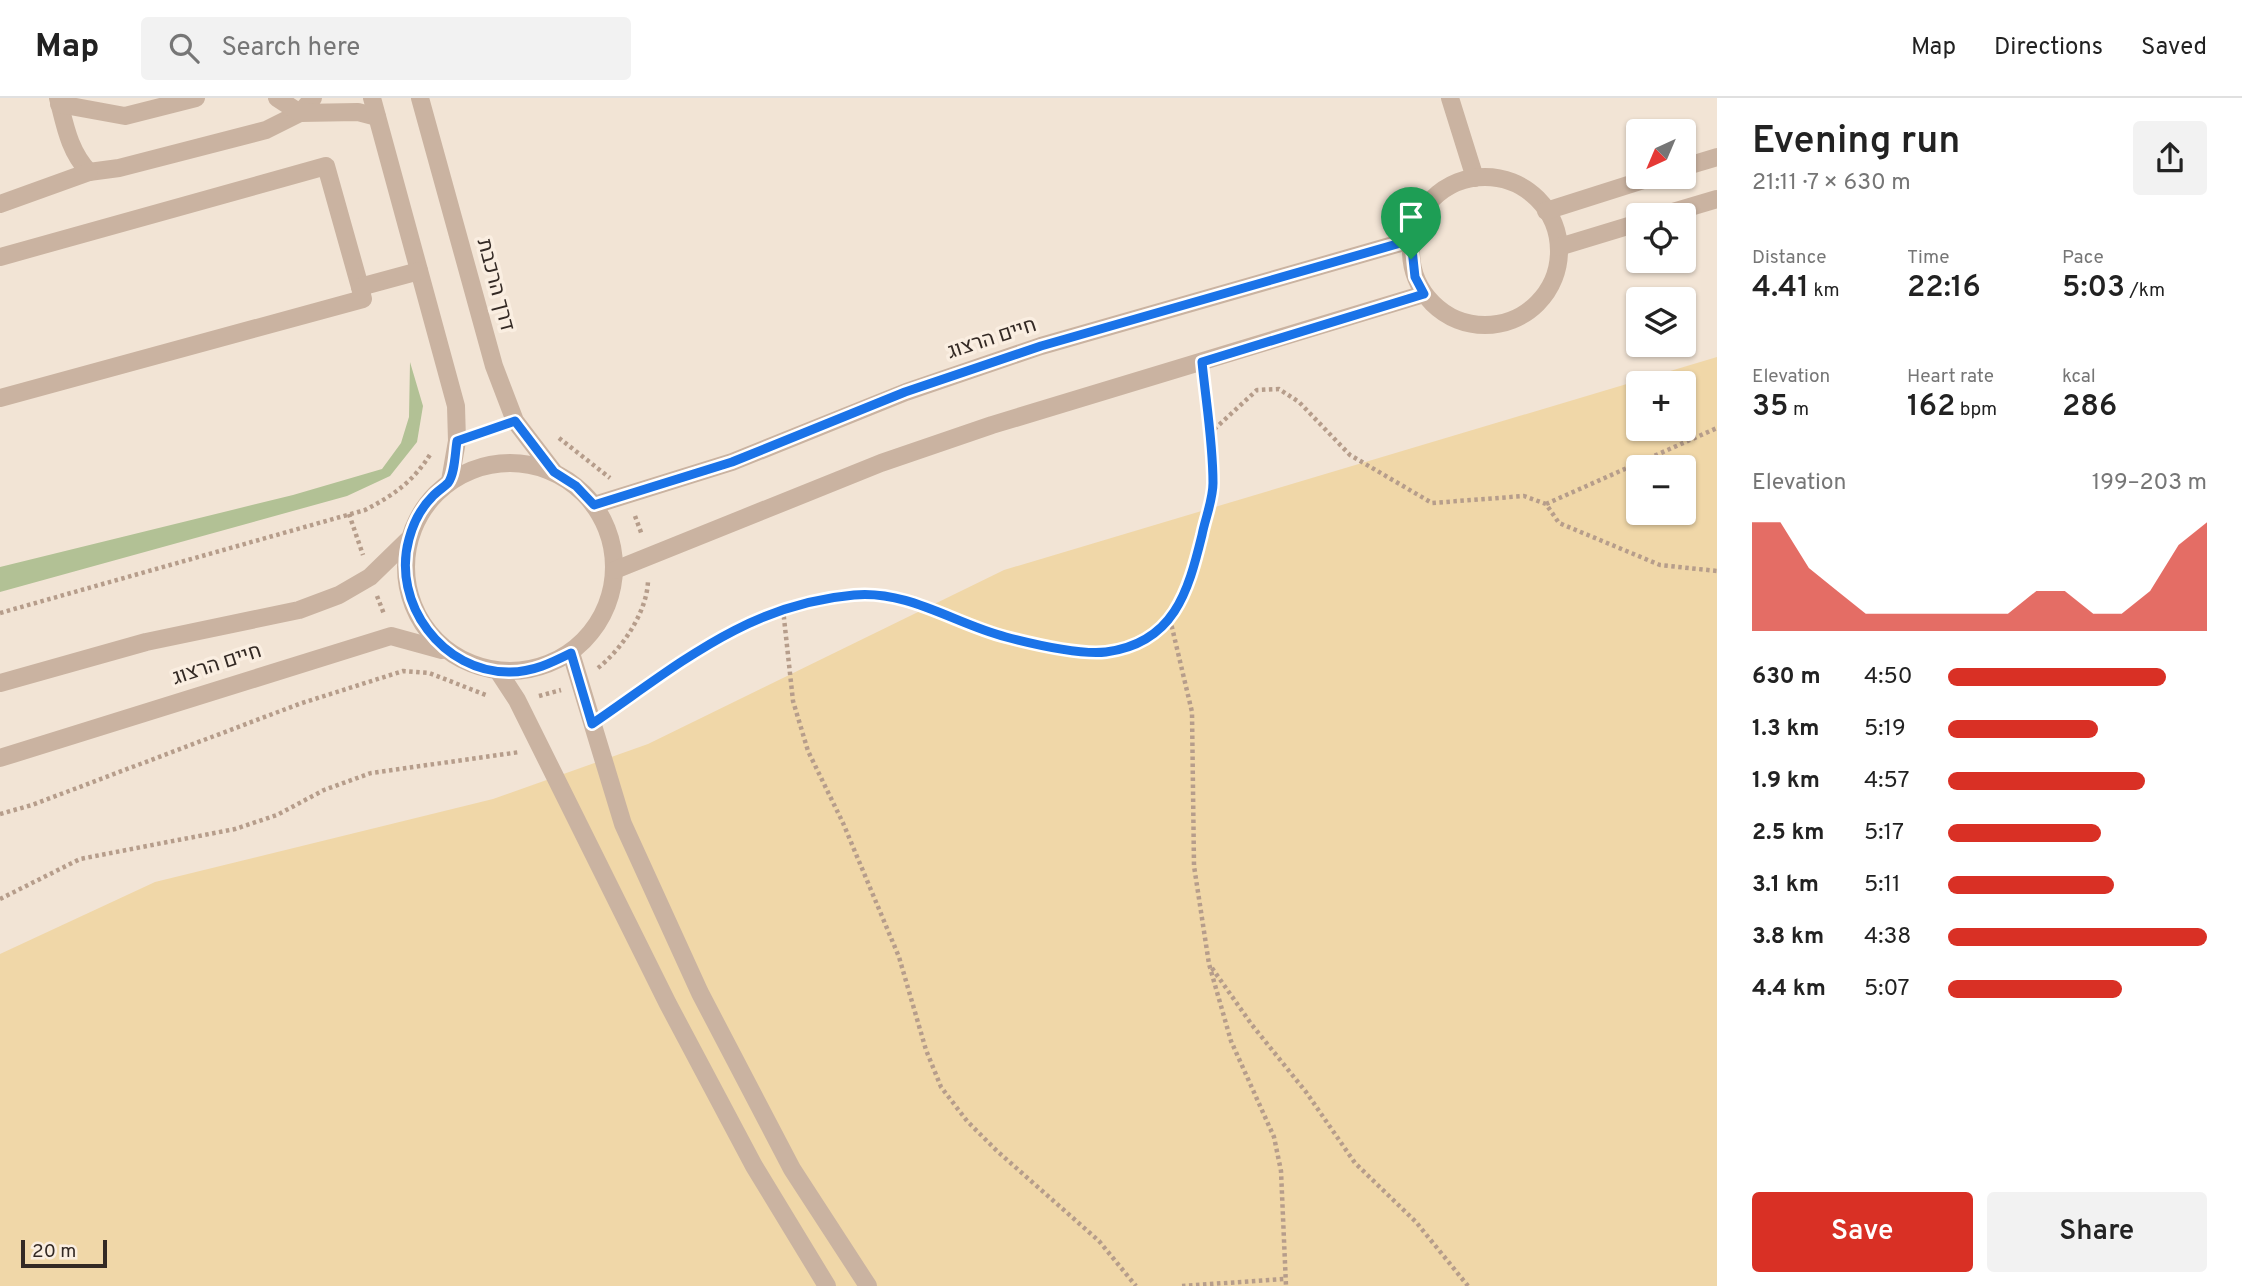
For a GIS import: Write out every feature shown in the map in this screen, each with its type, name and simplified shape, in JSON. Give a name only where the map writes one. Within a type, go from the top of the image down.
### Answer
[{"type":"street","points":[[58,101],[124,116],[196,98]]},
{"type":"street","points":[[277,98],[300,113],[358,112],[377,117]]},
{"type":"street","points":[[0,204],[89,172],[119,168],[266,130],[300,113],[313,98]]},
{"type":"street","points":[[372,98],[456,407],[457,441],[450,481]]},
{"type":"street","name":"דרך הרכבת","points":[[420,98],[494,366],[515,421],[554,472]]},
{"type":"street","points":[[1450,98],[1475,178]]},
{"type":"street","points":[[58,101],[76,159],[89,172]]},
{"type":"street","points":[[1696,163],[1717,157]]},
{"type":"street","points":[[0,257],[326,166],[363,299],[0,398]]},
{"type":"street","points":[[1475,178],[1496,178],[1515,184],[1533,195],[1546,211],[1559,247],[1557,268],[1549,288],[1536,305],[1509,321],[1478,325],[1457,320],[1439,309],[1424,294],[1415,277],[1411,240],[1419,217],[1433,198],[1452,184],[1475,178]]},
{"type":"street","points":[[1546,211],[1626,186]]},
{"type":"street","points":[[1696,205],[1717,199]]},
{"type":"street","points":[[1559,247],[1626,226]]},
{"type":"street","name":"חיים הרצוג","points":[[594,505],[732,462],[905,392],[1041,346],[1411,240]]},
{"type":"street","points":[[360,286],[419,271]]},
{"type":"street","points":[[615,570],[881,463],[992,425],[1424,294]]},
{"type":"street","points":[[519,462],[554,472],[576,486],[594,505],[606,525],[613,547],[613,591],[594,631],[571,653],[542,668],[510,672],[478,667],[449,652],[426,630],[411,603],[405,571],[408,540],[417,517],[431,497],[450,481],[482,466],[519,462]]},
{"type":"street","name":"חיים הרצוג","points":[[0,683],[146,642],[299,610],[339,595],[370,577],[408,540]]},
{"type":"street","name":"חיים הרצוג","points":[[0,758],[391,636],[449,652]]},
{"type":"street","points":[[571,653],[623,824],[700,993],[792,1169],[868,1286]]},
{"type":"street","points":[[498,671],[541,749],[668,1004],[754,1166],[827,1286]]},
{"type":"path","points":[[592,724],[699,650],[749,621],[782,609],[857,594],[900,597],[1004,637],[1049,646],[1105,652],[1141,641],[1170,619],[1189,586],[1213,486],[1202,362]]},
{"type":"path","points":[[1209,434],[1257,390],[1279,389],[1299,401],[1350,455],[1432,503],[1524,496],[1546,505],[1559,523],[1660,565],[1717,571]]},
{"type":"path","points":[[1546,505],[1717,428]]},
{"type":"path","points":[[0,613],[365,510],[396,495],[419,472],[434,448],[457,441]]},
{"type":"path","points":[[782,609],[793,701],[808,751],[894,946],[926,1050],[941,1087],[967,1121],[1099,1241],[1136,1286]]},
{"type":"path","points":[[1170,619],[1192,712],[1194,866],[1209,964],[1231,1041],[1273,1137],[1281,1171],[1286,1286]]},
{"type":"path","points":[[0,899],[80,859],[235,829],[277,815],[324,790],[371,773],[541,749]]},
{"type":"path","points":[[1209,964],[1252,1025],[1306,1092],[1355,1163],[1423,1229],[1468,1286]]},
{"type":"path","points":[[1182,1286],[1284,1279]]},
{"type":"green space","points":[[410,362],[423,406],[417,442],[390,476],[347,496],[0,592],[0,567],[293,495],[382,469],[401,443],[409,417]]},
{"type":"sand","points":[[1717,357],[1717,1286],[0,1286],[0,954],[155,882],[493,799],[648,744],[1004,570],[1626,384],[1626,441],[1696,441],[1696,371],[1670,371]]},
{"type":"route","points":[[1411,240],[1411,259],[1415,277],[1424,294],[1202,362],[1213,486],[1189,586],[1170,619],[1141,641],[1105,652],[1049,646],[1004,637],[900,597],[857,594],[821,599],[749,621],[699,650],[592,724],[571,653],[542,668],[510,672],[478,667],[449,652],[426,630],[411,603],[405,571],[408,540],[417,517],[431,497],[450,481],[457,441],[482,432],[515,421],[527,441],[554,472],[576,486],[594,505],[732,462],[905,392],[1041,346],[1411,240]]}]
